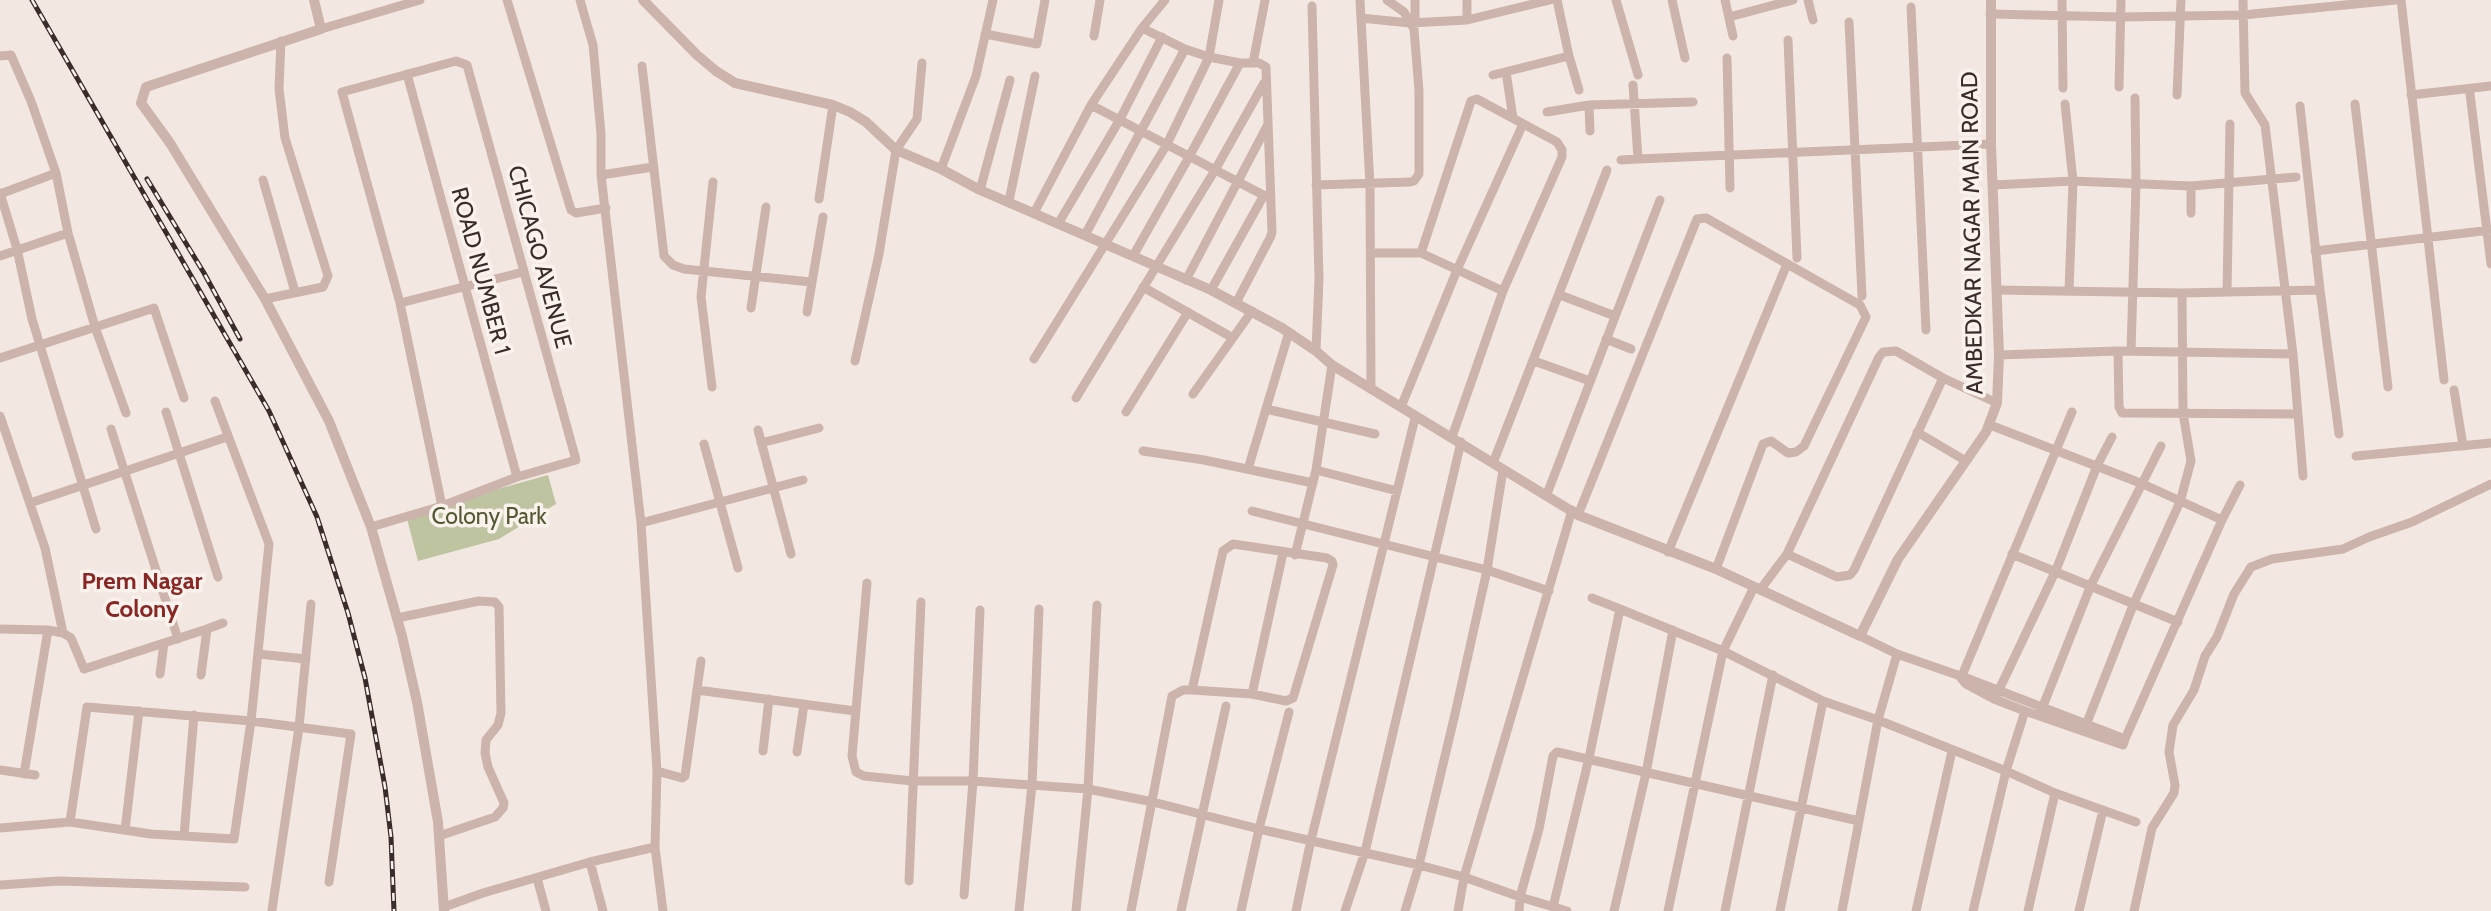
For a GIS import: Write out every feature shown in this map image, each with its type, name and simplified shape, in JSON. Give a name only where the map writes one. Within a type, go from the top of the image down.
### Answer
[{"type":"street","points":[[314,0],[321,29]]},
{"type":"street","points":[[420,0],[281,41],[146,87],[141,103],[170,143],[265,299],[329,421],[371,527],[397,618],[416,702],[439,836],[444,909],[537,877],[655,847]]},
{"type":"street","points":[[507,0],[571,210],[576,213],[606,208]]},
{"type":"street","points":[[580,0],[593,45],[601,134],[601,175],[642,523],[657,771],[655,847],[663,911]]},
{"type":"street","points":[[643,0],[696,55],[735,83],[833,105],[866,122],[896,150],[941,169],[980,190],[1211,290],[1289,332],[1332,365],[1415,418],[1457,440],[1575,513],[1716,569],[1896,654],[1961,678],[1966,684],[2123,745],[2240,485]]},
{"type":"street","points":[[941,169],[976,76],[993,0]]},
{"type":"street","points":[[985,34],[1037,44],[1045,0]]},
{"type":"street","points":[[1094,36],[1100,0]]},
{"type":"street","points":[[1034,213],[1091,105],[1142,28],[1165,0]]},
{"type":"street","points":[[1034,359],[1166,146],[1209,57],[1219,0]]},
{"type":"street","points":[[1253,63],[1265,0]]},
{"type":"street","points":[[1360,0],[1370,185],[1371,389]]},
{"type":"street","points":[[1387,0],[1413,22]]},
{"type":"street","points":[[1316,185],[1410,182],[1419,174],[1417,65],[1413,22],[1415,0]]},
{"type":"street","points":[[1467,0],[1467,20]]},
{"type":"street","points":[[1361,18],[1413,22],[1467,20],[1550,0]]},
{"type":"street","points":[[1557,0],[1579,90]]},
{"type":"street","points":[[1616,0],[1638,75]]},
{"type":"street","points":[[1672,0],[1685,58]]},
{"type":"street","points":[[1725,0],[1733,36]]},
{"type":"street","points":[[1729,17],[1793,0]]},
{"type":"street","points":[[1808,0],[1813,20]]},
{"type":"street","name":"AMBEDKAR NAGAR MAIN ROAD","points":[[1860,636],[1898,559],[1990,425],[1997,402],[1991,0]]},
{"type":"street","points":[[2062,0],[2063,88]]},
{"type":"street","points":[[2119,87],[2121,0]]},
{"type":"street","points":[[2177,95],[2181,0]]},
{"type":"street","points":[[2243,0],[2245,93],[2265,125],[2293,354],[2303,476]]},
{"type":"street","points":[[1990,14],[2121,17],[2243,15],[2321,4],[2399,0],[2444,380]]},
{"type":"street","points":[[1312,6],[1318,278],[1316,351]]},
{"type":"street","points":[[1911,7],[1926,330]]},
{"type":"street","points":[[1849,22],[1862,296]]},
{"type":"street","points":[[1142,28],[1185,49],[1209,57],[1266,66],[1270,239],[1236,303]]},
{"type":"street","points":[[1059,225],[1119,121],[1162,37]]},
{"type":"street","points":[[1788,40],[1797,258]]},
{"type":"street","points":[[265,299],[323,287],[328,276],[285,138],[279,89],[281,41]]},
{"type":"street","points":[[1085,235],[1185,49]]},
{"type":"street","points":[[0,56],[11,55],[31,101],[56,173],[68,233],[95,327],[126,413]]},
{"type":"street","points":[[1493,75],[1569,56]]},
{"type":"street","points":[[1727,58],[1730,188]]},
{"type":"street","name":"CHICAGO AVENUE","points":[[407,74],[456,61],[467,65],[576,460],[517,478]]},
{"type":"street","points":[[855,361],[879,254],[896,150],[917,118],[922,63]]},
{"type":"street","points":[[1133,256],[1240,63]]},
{"type":"street","points":[[642,66],[664,256],[673,265],[684,269],[811,282]]},
{"type":"street","points":[[1506,72],[1513,118]]},
{"type":"street","points":[[407,74],[342,92],[400,303],[442,506]]},
{"type":"street","name":"ROAD NUMBER 1","points":[[407,74],[517,478]]},
{"type":"street","points":[[1009,201],[1035,76]]},
{"type":"street","points":[[980,190],[1010,80]]},
{"type":"street","points":[[1076,398],[1215,170],[1265,81]]},
{"type":"street","points":[[1633,85],[1637,159]]},
{"type":"street","points":[[2411,95],[2491,86]]},
{"type":"street","points":[[2470,94],[2489,230],[2491,264]]},
{"type":"street","points":[[2131,351],[2136,185],[2135,98]]},
{"type":"street","points":[[1345,911],[1365,852],[1435,558],[1457,440],[1503,291],[1562,157],[1562,150],[1557,142],[1482,100],[1471,102],[1420,253]]},
{"type":"street","points":[[1547,112],[1589,105],[1693,102]]},
{"type":"street","points":[[2065,104],[2073,181],[2069,291]]},
{"type":"street","points":[[2355,104],[2388,387]]},
{"type":"street","points":[[819,200],[833,105]]},
{"type":"street","points":[[1091,105],[1267,197]]},
{"type":"street","points":[[1589,105],[1590,131]]},
{"type":"street","points":[[2300,106],[2319,290],[2339,434]]},
{"type":"street","points":[[1401,407],[1458,270],[1524,124]]},
{"type":"street","points":[[2227,292],[2230,124]]},
{"type":"street","points":[[1186,280],[1267,125]]},
{"type":"street","points":[[1621,160],[1992,144]]},
{"type":"street","points":[[601,175],[653,167]]},
{"type":"street","points":[[1405,911],[1419,865],[1488,570],[1498,467],[1534,360],[1607,170]]},
{"type":"street","points":[[56,173],[0,194],[17,249],[40,345],[96,529]]},
{"type":"street","points":[[1993,185],[2073,181],[2191,186],[2296,177]]},
{"type":"street","points":[[263,180],[295,292]]},
{"type":"street","points":[[712,387],[703,319],[702,271],[713,181]]},
{"type":"street","points":[[2191,186],[2191,213]]},
{"type":"street","points":[[1211,290],[1267,197]]},
{"type":"street","points":[[1547,494],[1660,200]]},
{"type":"street","points":[[751,308],[766,207]]},
{"type":"street","points":[[807,312],[823,217]]},
{"type":"street","points":[[1458,911],[1464,877],[1549,591],[1575,513],[1697,219],[1706,218],[1860,305],[1866,317],[1804,446],[1796,452],[1788,453],[1771,441],[1763,443],[1716,569]]},
{"type":"street","points":[[2315,251],[2489,230]]},
{"type":"street","points":[[0,256],[68,233]]},
{"type":"street","points":[[1371,253],[1420,253],[1503,291]]},
{"type":"street","points":[[1668,552],[1787,264]]},
{"type":"street","points":[[400,303],[523,272]]},
{"type":"street","points":[[1143,287],[1233,338]]},
{"type":"street","points":[[1997,290],[2182,293],[2319,290]]},
{"type":"street","points":[[2084,728],[2134,603],[2180,502],[2191,461],[2183,413],[2182,293]]},
{"type":"street","points":[[1560,295],[1615,316]]},
{"type":"street","points":[[0,358],[154,308],[184,398]]},
{"type":"street","points":[[1193,394],[1252,311]]},
{"type":"street","points":[[1126,412],[1188,313]]},
{"type":"street","points":[[1248,469],[1289,332]]},
{"type":"street","points":[[1606,339],[1631,349]]},
{"type":"street","points":[[1668,911],[1723,651],[1757,588],[1787,554],[1878,357],[1883,352],[1896,351],[1943,378],[1997,402]]},
{"type":"street","points":[[1998,355],[2118,351],[2293,354]]},
{"type":"street","points":[[2118,351],[2119,408],[2122,413],[2297,414]]},
{"type":"street","points":[[1534,360],[1590,381]]},
{"type":"street","points":[[1295,555],[1316,470],[1332,365]]},
{"type":"street","points":[[1787,554],[1837,577],[1850,575],[1857,566],[1943,378]]},
{"type":"street","points":[[2454,390],[2463,446]]},
{"type":"street","points":[[0,828],[70,822],[125,830],[234,839],[251,720],[269,544],[215,401]]},
{"type":"street","points":[[1266,409],[1375,434]]},
{"type":"street","points":[[166,412],[218,577]]},
{"type":"street","points":[[1961,678],[2071,412]]},
{"type":"street","points":[[0,416],[45,548],[63,632]]},
{"type":"street","points":[[1296,911],[1415,418]]},
{"type":"street","points":[[1990,425],[2143,484],[2222,520]]},
{"type":"street","points":[[761,443],[819,428]]},
{"type":"street","points":[[111,429],[177,639]]},
{"type":"street","points":[[758,430],[791,554]]},
{"type":"street","points":[[1917,432],[1966,461]]},
{"type":"street","points":[[30,503],[227,437]]},
{"type":"street","points":[[1996,695],[2056,570],[2097,466],[2112,437]]},
{"type":"street","points":[[2356,456],[2491,443]]},
{"type":"street","points":[[704,444],[738,568]]},
{"type":"street","points":[[2041,712],[2091,585],[2161,446]]},
{"type":"street","points":[[1143,451],[1204,460],[1313,483]]},
{"type":"street","points":[[1316,470],[1397,491]]},
{"type":"street","points":[[371,527],[442,506],[517,478]]},
{"type":"street","points":[[642,523],[803,481]]},
{"type":"street","points":[[2134,911],[2152,828],[2174,793],[2175,785],[2169,761],[2169,741],[2173,724],[2194,690],[2205,656],[2217,638],[2234,594],[2251,566],[2272,559],[2343,549],[2412,522],[2491,485]]},
{"type":"street","points":[[1252,511],[1488,570],[1549,591]]},
{"type":"street","points":[[1131,911],[1170,700],[1177,692],[1192,690],[1252,694],[1286,701],[1295,695],[1333,565],[1327,558],[1233,544],[1223,551],[1192,690]]},
{"type":"street","points":[[1252,694],[1283,553]]},
{"type":"street","points":[[2012,554],[2178,622]]},
{"type":"street","points":[[867,583],[852,756],[856,772],[864,776],[913,781],[1088,789],[1419,865],[1567,911]]},
{"type":"street","points":[[1592,598],[1723,651],[1823,701],[1878,720],[2055,793],[2136,822]]},
{"type":"street","points":[[397,618],[479,601],[495,602],[499,607],[501,713],[499,725],[486,740],[485,753],[488,767],[504,803],[503,808],[495,817],[439,836]]},
{"type":"street","points":[[909,881],[921,602]]},
{"type":"street","points":[[272,911],[299,727],[311,604]]},
{"type":"street","points":[[1076,911],[1088,789],[1097,605]]},
{"type":"street","points":[[1019,911],[1032,785],[1040,609]]},
{"type":"street","points":[[1553,907],[1589,758],[1620,609]]},
{"type":"street","points":[[964,895],[973,782],[980,610]]},
{"type":"street","points":[[0,629],[63,632],[71,638],[84,669],[223,624]]},
{"type":"street","points":[[201,675],[207,629]]},
{"type":"street","points":[[24,774],[48,630]]},
{"type":"street","points":[[1614,911],[1646,773],[1673,630]]},
{"type":"street","points":[[160,674],[164,643]]},
{"type":"street","points":[[258,654],[306,659]]},
{"type":"street","points":[[1842,911],[1878,720],[1896,654]]},
{"type":"street","points":[[657,771],[682,778],[685,776],[701,661]]},
{"type":"street","points":[[1725,911],[1773,675]]},
{"type":"street","points":[[697,690],[855,711]]},
{"type":"street","points":[[1996,695],[2025,711],[2041,712]]},
{"type":"street","points":[[763,751],[769,699]]},
{"type":"street","points":[[1780,911],[1823,701]]},
{"type":"street","points":[[797,752],[804,704]]},
{"type":"street","points":[[1181,911],[1226,706]]},
{"type":"street","points":[[70,822],[87,707],[251,720],[351,734],[329,882]]},
{"type":"street","points":[[125,830],[139,710]]},
{"type":"street","points":[[1973,911],[2006,771],[2025,711]]},
{"type":"street","points":[[1241,911],[1289,712]]},
{"type":"street","points":[[184,836],[194,715]]},
{"type":"street","points":[[1916,911],[1952,751]]},
{"type":"street","points":[[1518,911],[1539,829],[1554,754],[1561,752],[1859,821]]},
{"type":"street","points":[[0,770],[35,775]]},
{"type":"street","points":[[2028,911],[2055,793]]},
{"type":"street","points":[[2079,911],[2103,810]]},
{"type":"street","points":[[590,862],[603,911]]},
{"type":"street","points":[[537,877],[547,911]]},
{"type":"street","points":[[0,885],[60,881],[246,887]]},
{"type":"green space","name":"Colony Park","points":[[548,475],[556,504],[499,539],[418,561],[406,515]]},
{"type":"railway","points":[[32,0],[269,411],[317,517],[348,613],[365,678],[385,787],[391,837],[394,911]]},
{"type":"railway","points":[[147,179],[240,339]]},
{"type":"district","name":"Prem Nagar Colony","points":[[142,596]]}]
